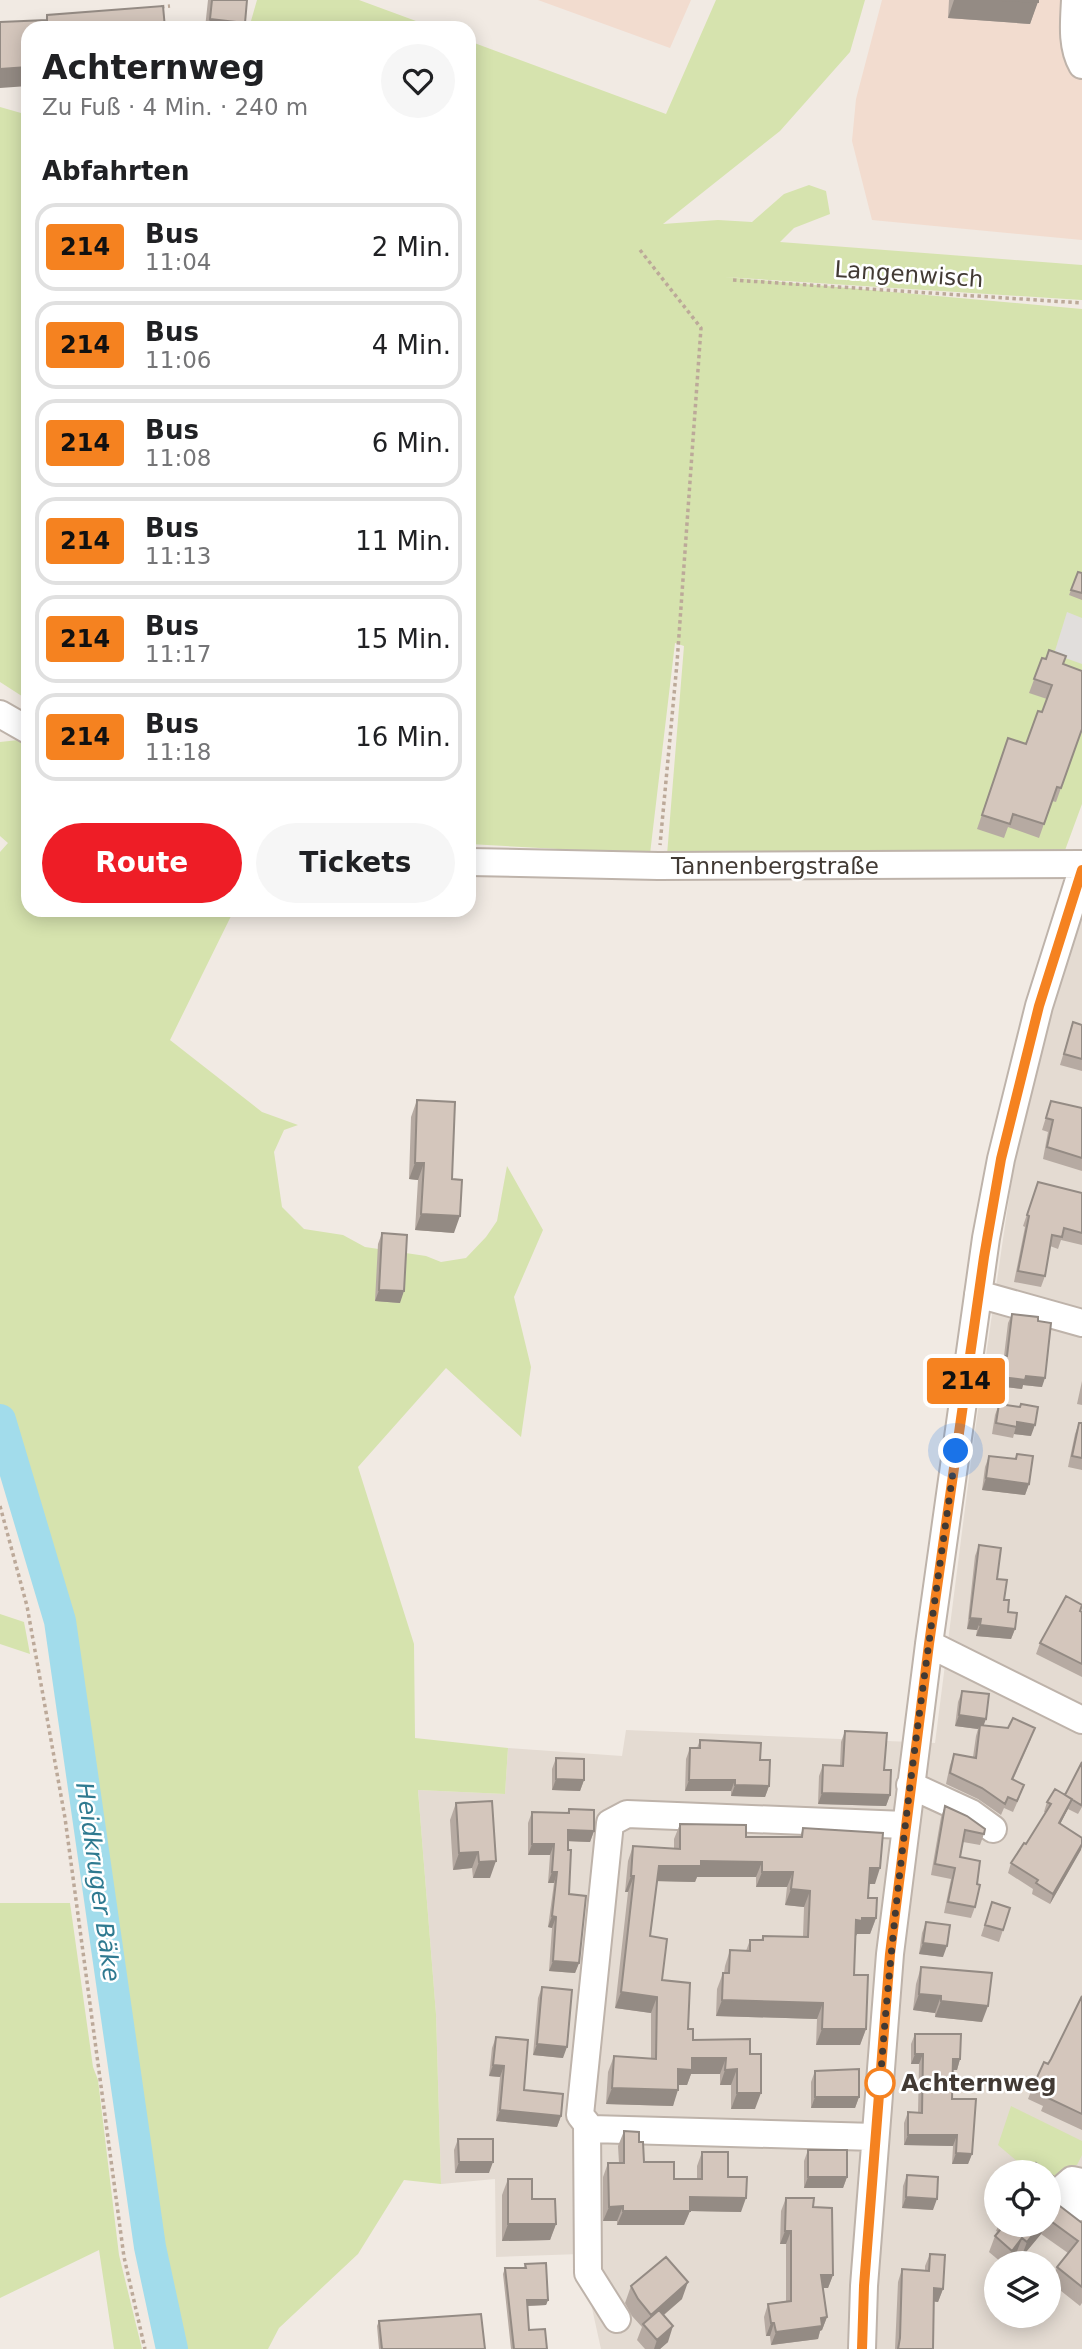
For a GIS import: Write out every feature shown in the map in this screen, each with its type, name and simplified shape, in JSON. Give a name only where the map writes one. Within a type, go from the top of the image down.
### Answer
[{"type":"street","points":[[1075,0],[1076,56],[1082,65]]},
{"type":"street","points":[[0,715],[17,729]]},
{"type":"street","name":"Tannenbergstraße","points":[[476,862],[658,866],[1082,864]]},
{"type":"street","points":[[862,2349],[890,1954],[910,1785],[978,1294],[1001,1159],[1039,1006],[1082,870]]},
{"type":"street","points":[[978,1294],[1082,1322]]},
{"type":"street","points":[[929,1644],[1082,1720]]},
{"type":"street","points":[[910,1785],[971,1813],[993,1829]]},
{"type":"street","points":[[875,2137],[591,2129],[580,2115],[611,1823],[627,1814],[905,1825]]},
{"type":"street","points":[[587,2124],[588,2273],[617,2319]]},
{"type":"street","points":[[1082,2182],[1072,2180],[1064,2187],[1062,2196],[1067,2205],[1077,2208],[1082,2206]]},
{"type":"path","points":[[157,8],[170,6]]},
{"type":"path","points":[[640,250],[701,328],[677,663],[658,866]]},
{"type":"path","name":"Langenwisch","points":[[733,280],[1082,303]]},
{"type":"path","points":[[0,1506],[27,1606],[63,1805],[124,2257],[145,2349]]},
{"type":"shaded area","points":[[538,0],[691,0],[670,48]]},
{"type":"shaded area","points":[[882,0],[1082,0],[1082,240],[872,220],[852,141],[856,99]]},
{"type":"shaded area","points":[[1067,612],[1082,618],[1082,664],[1054,654]]},
{"type":"shaded area","points":[[1082,898],[1082,2349],[601,2349],[580,2254],[496,2257],[495,2179],[441,2184],[436,2014],[418,1790],[505,1794],[508,1748],[622,1756],[626,1730],[935,1743],[974,1438],[1016,1150]]},
{"type":"green space","points":[[257,0],[359,0],[416,21],[251,21]]},
{"type":"green space","points":[[716,0],[865,0],[850,52],[780,131],[663,224],[718,220],[752,222],[784,194],[809,185],[826,191],[830,214],[794,228],[780,242],[1082,265],[1082,300],[725,277],[1082,309],[1082,804],[1064,853],[667,855],[684,646],[675,643],[650,854],[476,844],[476,44],[666,114]]},
{"type":"green space","points":[[0,107],[21,113],[21,696],[0,682]]},
{"type":"green space","points":[[21,740],[21,917],[231,917],[170,1040],[262,1112],[298,1125],[284,1130],[274,1152],[282,1207],[304,1229],[343,1235],[365,1247],[426,1256],[441,1262],[466,1258],[497,1221],[507,1166],[543,1230],[514,1297],[531,1367],[521,1437],[446,1368],[358,1467],[414,1644],[415,1738],[508,1748],[505,1794],[418,1790],[436,2014],[441,2184],[404,2180],[358,2254],[279,2328],[268,2349],[174,2349],[152,2246],[62,1621],[0,1412],[0,852],[8,843],[0,836],[0,742]]},
{"type":"green space","points":[[0,1614],[24,1622],[30,1654],[0,1644]]},
{"type":"green space","points":[[0,1903],[70,1903],[93,2067],[98,2080],[119,2255],[142,2349],[114,2349],[99,2250],[0,2298]]},
{"type":"green space","points":[[1011,2106],[1082,2141],[1082,2155],[1077,2165],[1064,2169],[1061,2173],[1061,2160],[1016,2160],[998,2145]]},
{"type":"building","points":[[212,0],[247,0],[245,21],[210,19]]},
{"type":"building","points":[[1002,0],[1038,0],[1038,2]]},
{"type":"building","points":[[163,6],[164,21],[24,21],[47,20],[47,15]]},
{"type":"building","points":[[21,21],[21,68],[0,69],[0,22]]},
{"type":"building","points":[[1078,572],[1082,573],[1082,593],[1071,590]]},
{"type":"building","points":[[1049,650],[1066,656],[1063,664],[1082,671],[1082,729],[1061,788],[1057,787],[1044,824],[1013,814],[1010,824],[982,815],[1008,738],[1026,744],[1038,711],[1042,712],[1052,685],[1034,679],[1042,658],[1046,659]]},
{"type":"building","points":[[1073,1022],[1082,1025],[1082,1059],[1064,1054]]},
{"type":"building","points":[[417,1100],[455,1102],[452,1179],[462,1180],[460,1216],[421,1214],[424,1163],[415,1163]]},
{"type":"building","points":[[1051,1101],[1082,1108],[1082,1158],[1047,1147],[1053,1120],[1046,1118]]},
{"type":"building","points":[[1038,1182],[1082,1193],[1082,1233],[1064,1228],[1062,1237],[1052,1235],[1045,1276],[1018,1271],[1029,1216],[1027,1215]]},
{"type":"building","points":[[382,1233],[407,1235],[404,1291],[379,1290]]},
{"type":"building","points":[[1012,1314],[1038,1317],[1038,1321],[1051,1323],[1045,1378],[1026,1376],[1025,1380],[1001,1377],[1003,1356],[1007,1356]]},
{"type":"building","points":[[999,1404],[1038,1407],[1035,1425],[1017,1422],[1017,1427],[996,1423]]},
{"type":"building","points":[[1079,1423],[1082,1423],[1082,1458],[1072,1456]]},
{"type":"building","points":[[1017,1454],[1033,1456],[1029,1484],[986,1478],[989,1456],[1016,1459]]},
{"type":"building","points":[[979,1545],[1001,1548],[997,1579],[1007,1580],[1004,1600],[1009,1600],[1008,1612],[1017,1613],[1015,1629],[980,1625],[981,1619],[970,1618]]},
{"type":"building","points":[[1066,1596],[1082,1605],[1082,1664],[1040,1643]]},
{"type":"building","points":[[962,1691],[989,1694],[986,1719],[959,1715]]},
{"type":"building","points":[[1013,1718],[1035,1728],[1012,1779],[1024,1785],[1017,1801],[1008,1797],[1005,1804],[982,1788],[950,1773],[954,1754],[976,1758],[980,1725],[1008,1728]]},
{"type":"building","points":[[845,1731],[887,1733],[884,1770],[891,1770],[890,1795],[822,1793],[823,1765],[843,1766]]},
{"type":"building","points":[[700,1740],[761,1743],[760,1760],[770,1760],[769,1786],[735,1785],[735,1780],[689,1780],[690,1748],[700,1748]]},
{"type":"building","points":[[556,1758],[584,1759],[584,1780],[556,1779]]},
{"type":"building","points":[[1082,1762],[1082,1803],[1081,1805],[1065,1795]]},
{"type":"building","points":[[1055,1789],[1072,1799],[1059,1823],[1082,1838],[1082,1844],[1053,1894],[1036,1883],[1038,1880],[1011,1863],[1051,1804],[1047,1802]]},
{"type":"building","points":[[492,1801],[496,1861],[479,1862],[478,1852],[459,1853],[456,1803]]},
{"type":"building","points":[[945,1806],[967,1816],[985,1829],[984,1834],[965,1830],[960,1857],[980,1861],[977,1884],[980,1885],[975,1907],[948,1902],[955,1868],[935,1864]]},
{"type":"building","points":[[569,1809],[594,1810],[594,1831],[568,1830],[568,1850],[571,1850],[569,1894],[586,1896],[579,1963],[553,1961],[556,1917],[552,1916],[557,1872],[552,1872],[554,1844],[532,1844],[532,1812],[569,1813]]},
{"type":"building","points":[[680,1824],[746,1825],[746,1837],[802,1837],[803,1828],[883,1833],[880,1868],[870,1868],[868,1898],[877,1898],[876,1918],[856,1920],[854,1975],[868,1975],[866,2029],[822,2029],[823,2003],[722,2000],[723,1973],[729,1973],[730,1950],[750,1951],[750,1940],[763,1940],[763,1936],[808,1937],[810,1891],[791,1889],[793,1872],[762,1872],[762,1862],[701,1861],[701,1866],[659,1866],[650,1936],[667,1939],[662,1980],[690,1983],[688,2029],[693,2029],[693,2040],[750,2039],[750,2054],[761,2054],[761,2093],[737,2093],[737,2069],[725,2070],[726,2058],[692,2058],[692,2070],[678,2069],[678,2090],[612,2088],[614,2056],[656,2059],[657,1997],[621,1992],[634,1876],[631,1876],[633,1846],[680,1849]]},
{"type":"building","points":[[992,1902],[1010,1908],[1003,1930],[985,1925]]},
{"type":"building","points":[[926,1922],[950,1925],[947,1946],[923,1943]]},
{"type":"building","points":[[921,1967],[992,1973],[988,2006],[941,2001],[941,1996],[919,1994]]},
{"type":"building","points":[[542,1987],[572,1990],[567,2047],[537,2044]]},
{"type":"building","points":[[1082,1996],[1082,2114],[1046,2097],[1048,2093],[1033,2086],[1044,2062],[1048,2064],[1051,2059]]},
{"type":"building","points":[[915,2034],[961,2034],[960,2059],[953,2059],[952,2099],[976,2099],[972,2154],[956,2153],[957,2135],[908,2135],[908,2112],[922,2113],[923,2054],[915,2054]]},
{"type":"building","points":[[496,2037],[528,2040],[524,2090],[563,2094],[561,2116],[500,2110],[504,2066],[493,2065]]},
{"type":"building","points":[[859,2069],[859,2097],[815,2097],[815,2071]]},
{"type":"building","points":[[624,2131],[639,2132],[639,2142],[643,2142],[644,2162],[674,2162],[674,2179],[702,2179],[702,2152],[728,2152],[728,2177],[747,2177],[746,2198],[690,2197],[690,2211],[623,2211],[623,2206],[609,2207],[608,2163],[624,2163]]},
{"type":"building","points":[[458,2139],[493,2139],[493,2162],[459,2162]]},
{"type":"building","points":[[808,2150],[847,2150],[847,2177],[808,2177]]},
{"type":"building","points":[[907,2175],[938,2177],[937,2199],[906,2197]]},
{"type":"building","points":[[508,2179],[532,2179],[532,2199],[555,2199],[556,2224],[508,2224]]},
{"type":"building","points":[[786,2198],[814,2198],[813,2207],[832,2208],[833,2275],[821,2275],[827,2317],[821,2318],[822,2326],[776,2332],[774,2323],[771,2323],[768,2304],[791,2301],[791,2231],[785,2231]]},
{"type":"building","points":[[1061,2207],[1082,2223],[1082,2287],[1061,2270],[1061,2262],[1078,2241],[1061,2229]]},
{"type":"building","points":[[996,2237],[1031,2237],[1027,2242],[1022,2238],[1012,2251]]},
{"type":"building","points":[[930,2254],[945,2255],[943,2289],[934,2288],[933,2349],[898,2349],[902,2269],[929,2271]]},
{"type":"building","points":[[666,2257],[688,2282],[651,2315],[631,2286]]},
{"type":"building","points":[[546,2263],[548,2300],[527,2300],[529,2330],[545,2329],[547,2349],[514,2349],[505,2268],[526,2268],[525,2264]]},
{"type":"building","points":[[659,2310],[673,2326],[657,2340],[643,2324]]},
{"type":"building","points":[[481,2314],[485,2349],[382,2349],[379,2321]]},
{"type":"waterway","name":"Heidkruger Bäke","points":[[0,1420],[60,1621],[150,2247],[172,2349]]},
{"type":"bus line","name":"214","points":[[862,2349],[864,2286],[890,1954],[929,1644],[984,1257],[1001,1159],[1039,1006],[1082,870]]},
{"type":"place","name":"Achternweg","points":[[880,2083]]},
{"type":"route","points":[[880,2083],[880,2086],[890,1954],[905,1825],[956,1451]]}]
